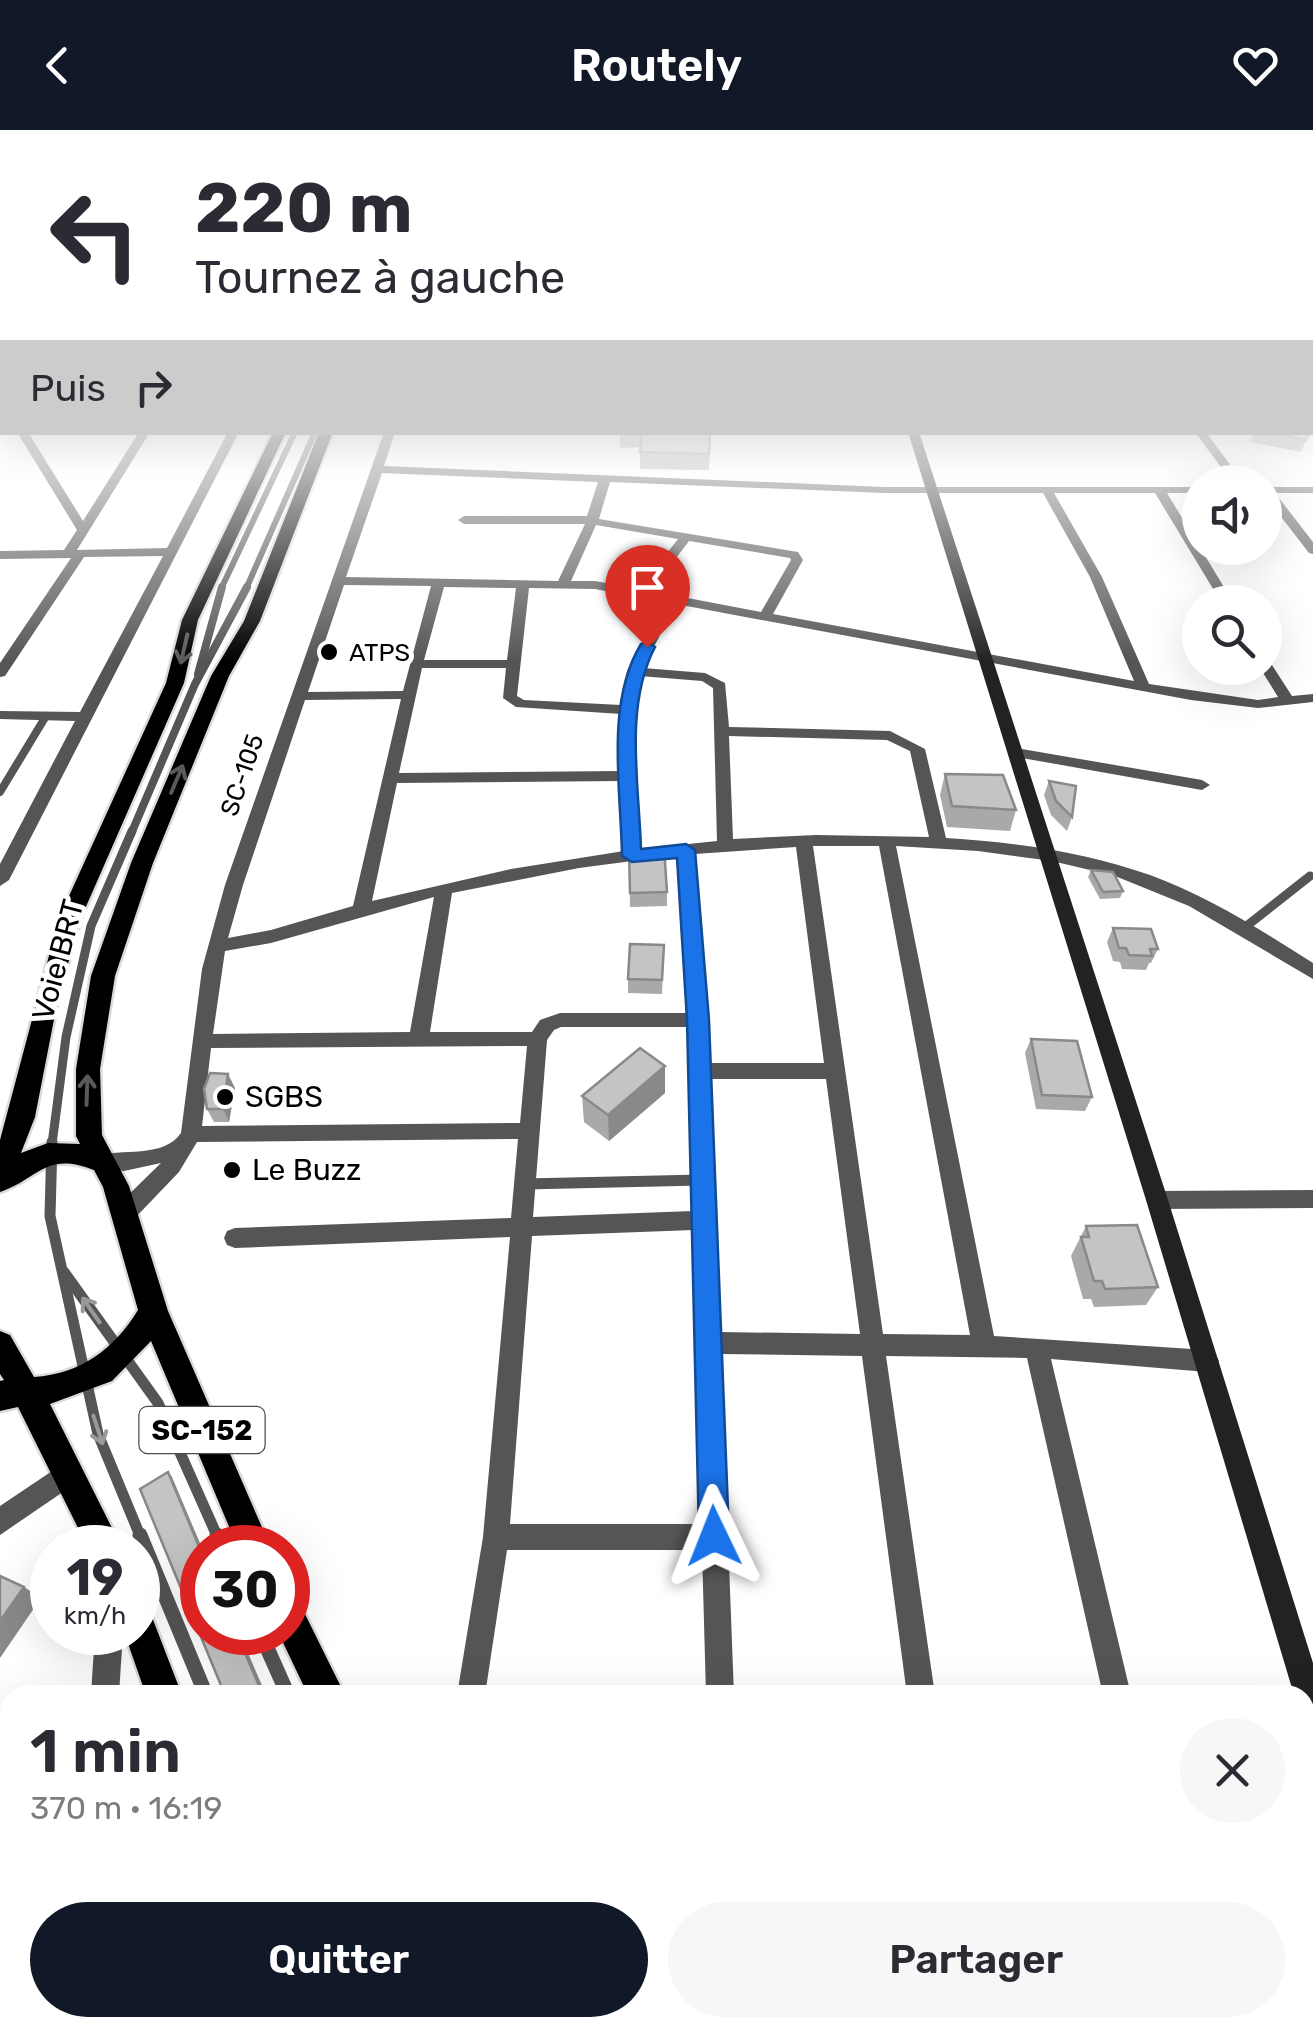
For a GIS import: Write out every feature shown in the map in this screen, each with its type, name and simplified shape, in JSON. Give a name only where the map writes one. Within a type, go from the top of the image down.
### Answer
[{"type":"main road","points":[[0,1177],[22,1117],[46,1000],[70,918],[176,684],[190,620],[255,484]]},
{"type":"main road","points":[[125,1214],[88,1136],[88,1069],[112,943],[220,676],[252,620],[306,484]]},
{"type":"main road","points":[[0,1177],[51,1152],[79,1151],[102,1162]]},
{"type":"main road","name":"SC-152","points":[[125,1214],[153,1312],[245,1525]]},
{"type":"main road","points":[[12,1392],[53,1390],[84,1380],[123,1356],[153,1312]]},
{"type":"main road","points":[[0,1345],[12,1392],[70,1472],[95,1525]]},
{"type":"main road","points":[[149,1655],[160,1685]]},
{"type":"main road","points":[[307,1655],[321,1685]]},
{"type":"street","points":[[54,484],[83,530]]},
{"type":"street","points":[[0,673],[74,554],[83,530],[112,484]]},
{"type":"street","points":[[0,880],[207,484]]},
{"type":"street","name":"SC-105","points":[[188,1140],[218,946],[371,484]]},
{"type":"street","points":[[564,582],[593,521],[604,484]]},
{"type":"street","points":[[766,484],[1182,490]]},
{"type":"street","points":[[929,484],[1158,1200],[1306,1685]]},
{"type":"street","points":[[1046,489],[1096,577],[1144,688]]},
{"type":"street","points":[[1158,489],[1217,585]]},
{"type":"street","points":[[1282,490],[1313,490]]},
{"type":"street","points":[[1282,510],[1313,550]]},
{"type":"street","points":[[464,520],[593,521],[796,557],[765,616]]},
{"type":"street","points":[[643,593],[686,537]]},
{"type":"street","points":[[0,555],[172,552]]},
{"type":"street","points":[[338,580],[564,582],[672,598],[1144,688],[1243,702],[1313,698]]},
{"type":"street","points":[[361,909],[416,664],[440,582]]},
{"type":"street","points":[[522,582],[508,693],[514,702],[628,710]]},
{"type":"street","points":[[632,856],[628,710],[634,671],[672,598]]},
{"type":"street","points":[[0,644],[20,643]]},
{"type":"street","points":[[416,664],[512,664]]},
{"type":"street","points":[[634,671],[713,681],[721,692],[726,847]]},
{"type":"street","points":[[1278,685],[1288,702]]},
{"type":"street","points":[[298,696],[409,695]]},
{"type":"street","points":[[0,715],[83,717]]},
{"type":"street","points":[[723,731],[890,736],[910,744],[917,749],[939,845]]},
{"type":"street","points":[[1016,753],[1202,784]]},
{"type":"street","points":[[393,778],[631,776]]},
{"type":"street","points":[[218,946],[271,938],[361,909],[511,875],[632,856],[726,847],[886,842],[1044,851],[1141,879],[1244,928],[1313,972]]},
{"type":"street","points":[[886,842],[984,1346]]},
{"type":"street","points":[[804,844],[921,1685]]},
{"type":"street","points":[[686,850],[698,1020],[720,1685]]},
{"type":"street","points":[[419,1038],[444,892]]},
{"type":"street","points":[[473,1685],[496,1537],[537,1039],[547,1025],[560,1020],[698,1020]]},
{"type":"street","points":[[201,1041],[537,1039]]},
{"type":"street","points":[[699,1071],[835,1071]]},
{"type":"street","points":[[102,1162],[126,1164],[156,1158],[188,1140],[529,1131]]},
{"type":"street","points":[[125,1214],[172,1166],[188,1140]]},
{"type":"street","points":[[1158,1200],[1313,1199]]},
{"type":"street","points":[[235,1238],[704,1220]]},
{"type":"street","points":[[708,1343],[1036,1347],[1207,1362]]},
{"type":"street","points":[[1036,1347],[1115,1685]]},
{"type":"street","points":[[0,1522],[70,1472]]},
{"type":"street","points":[[496,1537],[714,1536]]},
{"type":"street","points":[[105,1685],[107,1655]]},
{"type":"lane","name":"Voie BRT","points":[[196,684],[216,600],[271,484]]},
{"type":"lane","name":"Voie BRT","points":[[202,1685],[98,1434],[50,1216],[51,1152],[66,1037],[92,926],[196,684],[232,621],[292,484]]},
{"type":"lane","points":[[0,792],[46,716]]},
{"type":"lane","points":[[1244,928],[1310,876]]},
{"type":"lane","points":[[525,1184],[702,1180]]},
{"type":"lane","name":"Voie BRT","points":[[61,1267],[158,1403],[212,1525]]},
{"type":"lane","points":[[270,1655],[284,1685]]},
{"type":"building","points":[[945,774],[1003,775],[1016,810],[952,806]]},
{"type":"building","points":[[1049,781],[1076,786],[1072,817],[1056,801]]},
{"type":"building","points":[[664,847],[667,892],[630,893],[629,851]]},
{"type":"building","points":[[1091,870],[1113,872],[1123,891],[1103,892]]},
{"type":"building","points":[[1113,928],[1151,929],[1158,949],[1150,949],[1152,956],[1129,955],[1126,948],[1119,948]]},
{"type":"building","points":[[630,944],[664,945],[662,980],[628,979]]},
{"type":"building","points":[[1031,1039],[1077,1041],[1092,1097],[1042,1095]]},
{"type":"building","points":[[640,1048],[665,1066],[608,1115],[582,1096]]},
{"type":"building","points":[[210,1073],[228,1074],[223,1109],[207,1109],[204,1089]]},
{"type":"building","points":[[1137,1225],[1158,1287],[1105,1289],[1102,1281],[1094,1281],[1081,1237],[1089,1237],[1086,1226]]},
{"type":"building","points":[[168,1472],[190,1525],[180,1525],[180,1586],[160,1537],[160,1525],[155,1525],[140,1489]]},
{"type":"building","points":[[0,1576],[24,1587],[0,1621]]},
{"type":"building","points":[[208,1655],[246,1655],[259,1685],[221,1685]]},
{"type":"place","name":"ATPS","points":[[329,652]]},
{"type":"place","name":"SGBS","points":[[225,1097]]},
{"type":"place","name":"Le Buzz","points":[[232,1170]]},
{"type":"route","points":[[647,647],[634,671],[628,710],[632,856],[686,850],[698,1020],[714,1536]]}]
